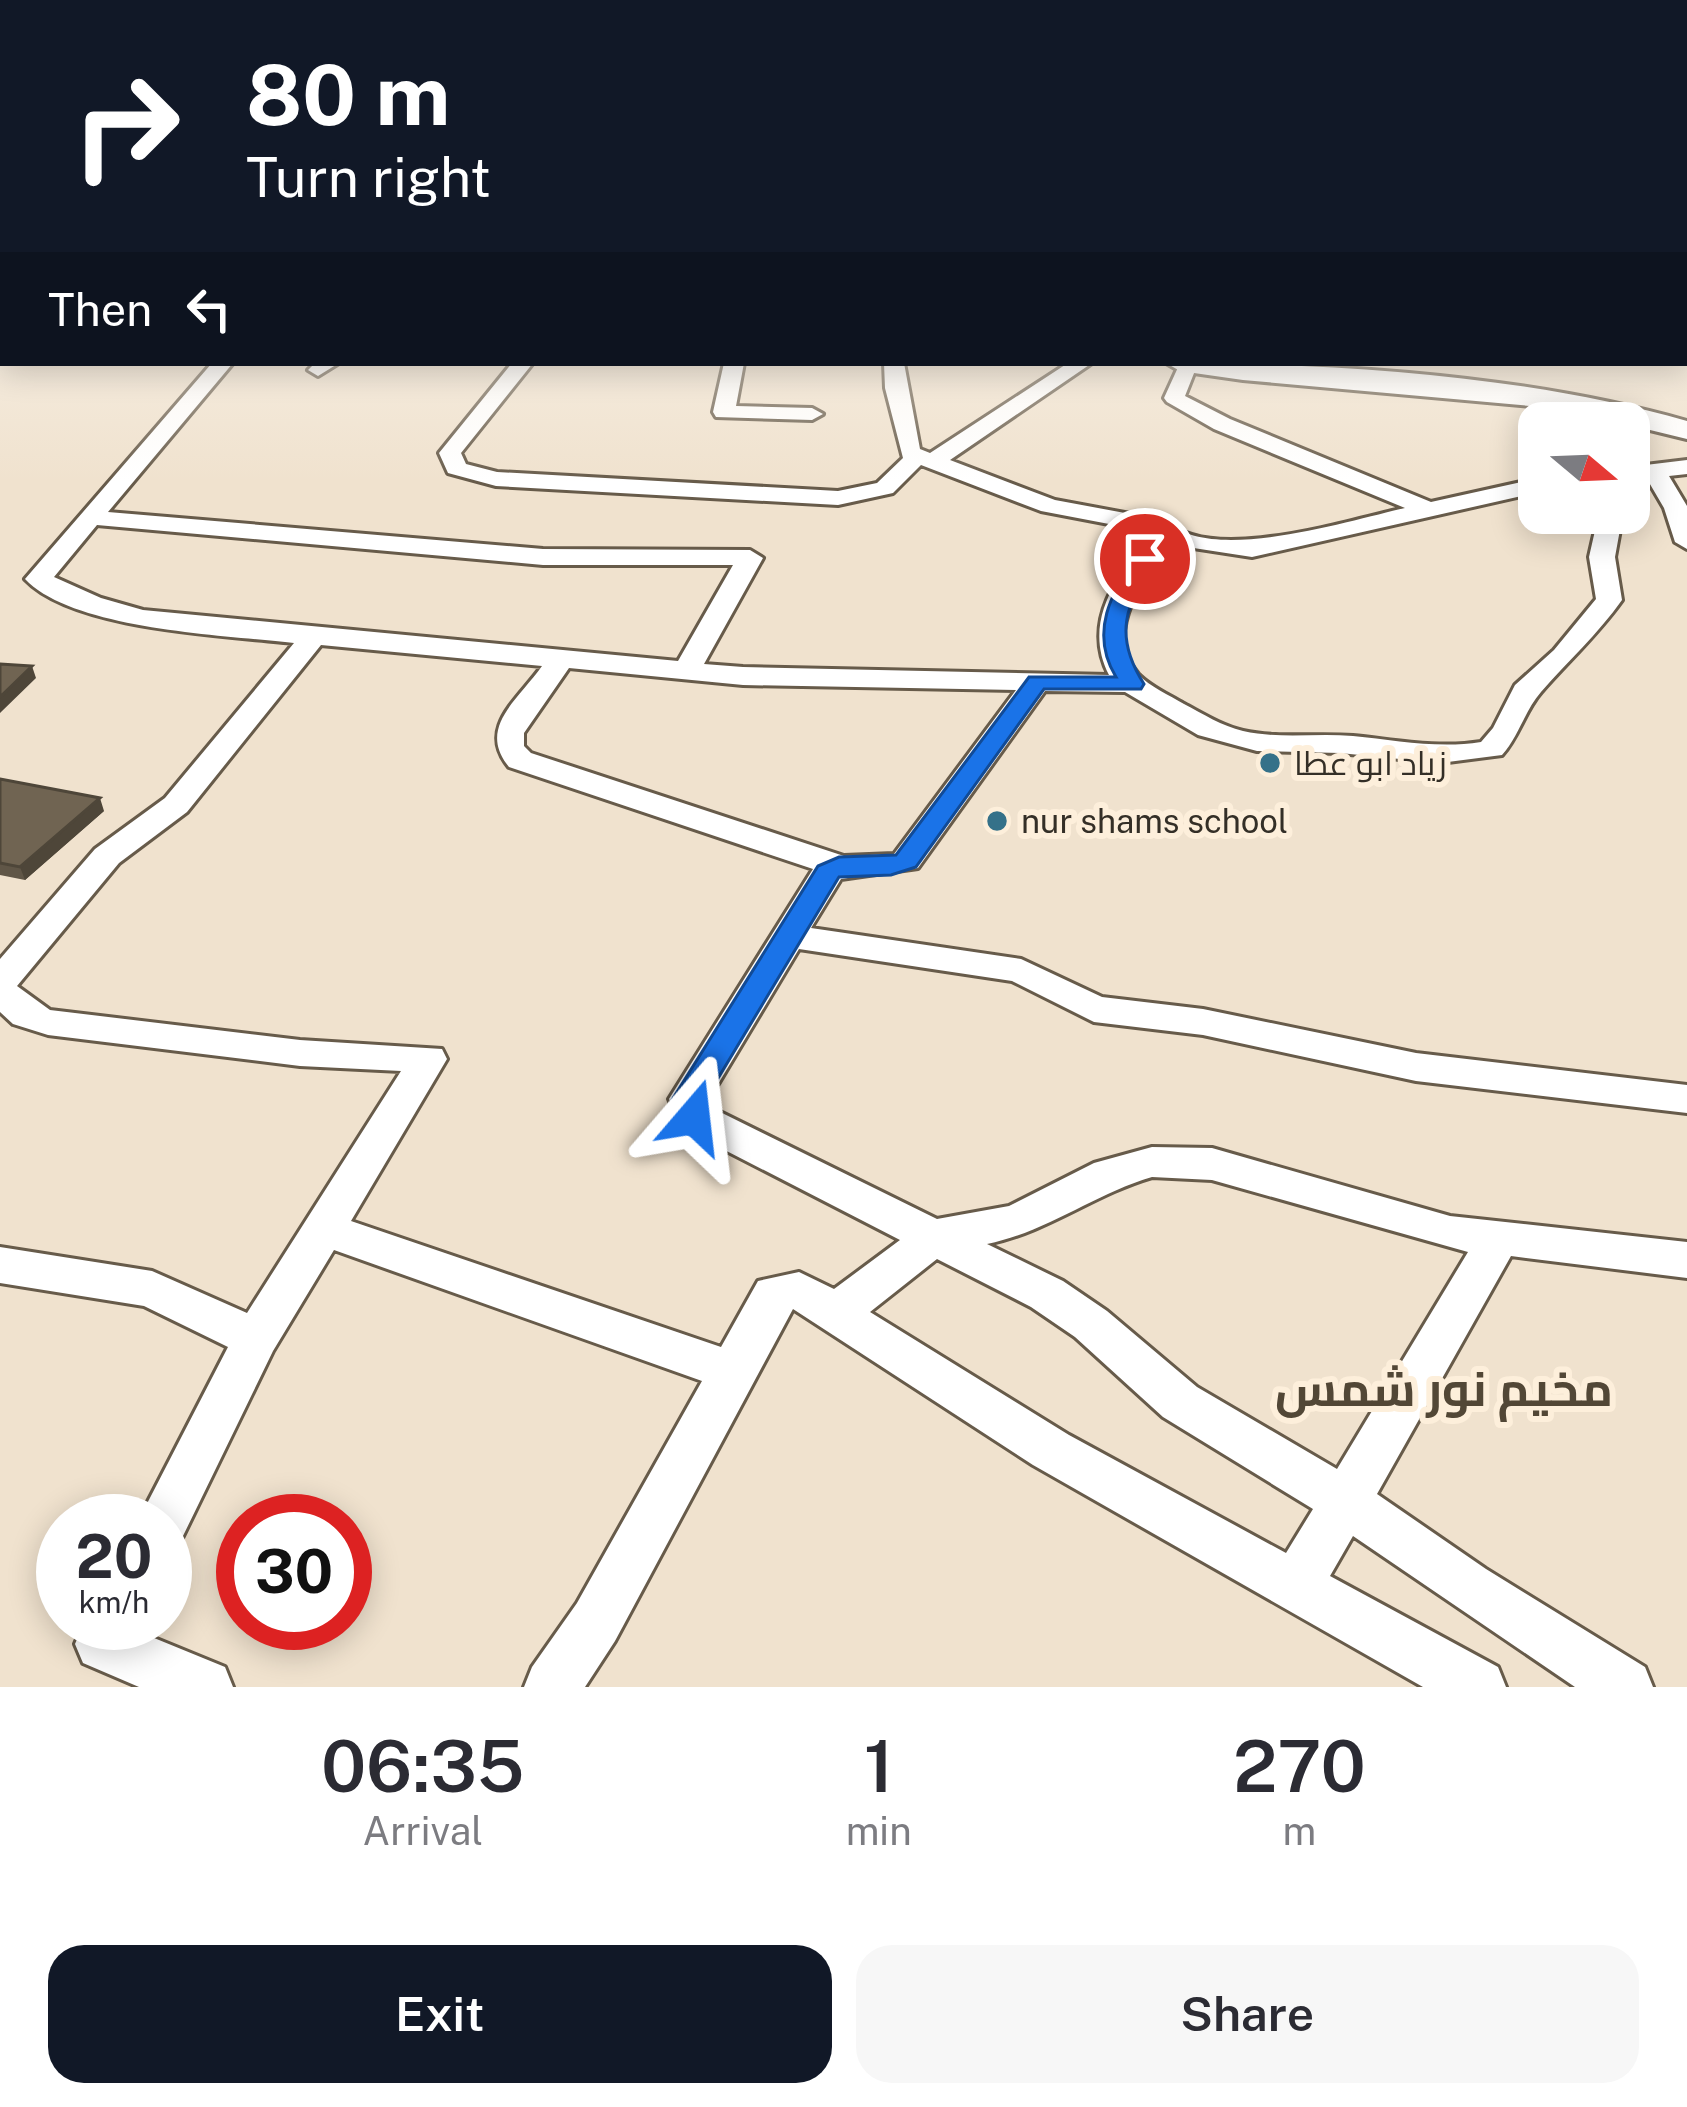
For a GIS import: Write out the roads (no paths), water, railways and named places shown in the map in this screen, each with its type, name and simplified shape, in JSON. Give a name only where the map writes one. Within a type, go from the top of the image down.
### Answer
[{"type":"street","points":[[221,366],[38,579],[92,604],[141,617],[314,636],[790,678],[1132,684]]},
{"type":"street","points":[[521,366],[450,453],[456,467],[496,479],[838,498],[886,488],[1077,366]]},
{"type":"street","points":[[733,366],[724,412],[812,414]]},
{"type":"street","points":[[894,366],[908,450],[1057,508],[1159,526],[1168,537],[1252,550],[1518,490]]},
{"type":"street","points":[[1183,366],[1174,398],[1222,424],[1427,509]]},
{"type":"street","points":[[1226,366],[1311,370],[1585,405],[1687,430]]},
{"type":"street","points":[[1650,471],[1687,467]]},
{"type":"street","points":[[1650,480],[1676,508],[1687,542]]},
{"type":"street","points":[[94,518],[543,556],[751,558],[687,670]]},
{"type":"street","points":[[1168,537],[1134,573],[1118,605],[1115,657],[1132,684],[1213,731],[1248,741],[1290,748],[1350,745],[1437,755],[1491,749],[1507,731],[1525,691],[1564,656],[1609,600],[1602,557],[1607,534]]},
{"type":"street","points":[[0,982],[107,856],[176,805],[314,636]]},
{"type":"street","points":[[562,658],[509,733],[509,747],[520,760],[839,866],[891,867],[906,861],[1037,682]]},
{"type":"street","points":[[839,866],[828,872],[689,1100],[694,1117],[1047,1294],[1090,1324],[1180,1402],[1345,1501],[1467,1587],[1625,1687]]},
{"type":"street","points":[[788,936],[1021,971],[1094,1009],[1203,1022],[1416,1067],[1687,1099]]},
{"type":"street","points":[[0,992],[26,1015],[48,1022],[300,1053],[428,1059],[256,1339],[178,1494]]},
{"type":"street","points":[[837,1312],[936,1236],[1018,1221],[1132,1166],[1185,1161],[1237,1170],[1450,1233],[1687,1260]]},
{"type":"street","points":[[323,1229],[731,1371]]},
{"type":"street","points":[[1296,1586],[1499,1238]]},
{"type":"street","points":[[0,1265],[152,1289],[256,1339]]},
{"type":"street","points":[[552,1687],[596,1622],[774,1294],[799,1290],[1051,1450],[1478,1687]]},
{"type":"street","points":[[116,1650],[205,1687]]},
{"type":"place","name":"زياد ابو عطا","points":[[1270,763]]},
{"type":"place","name":"nur shams school","points":[[997,821]]},
{"type":"district","name":"ِمخيم نور شمس","points":[[1444,1389]]}]
